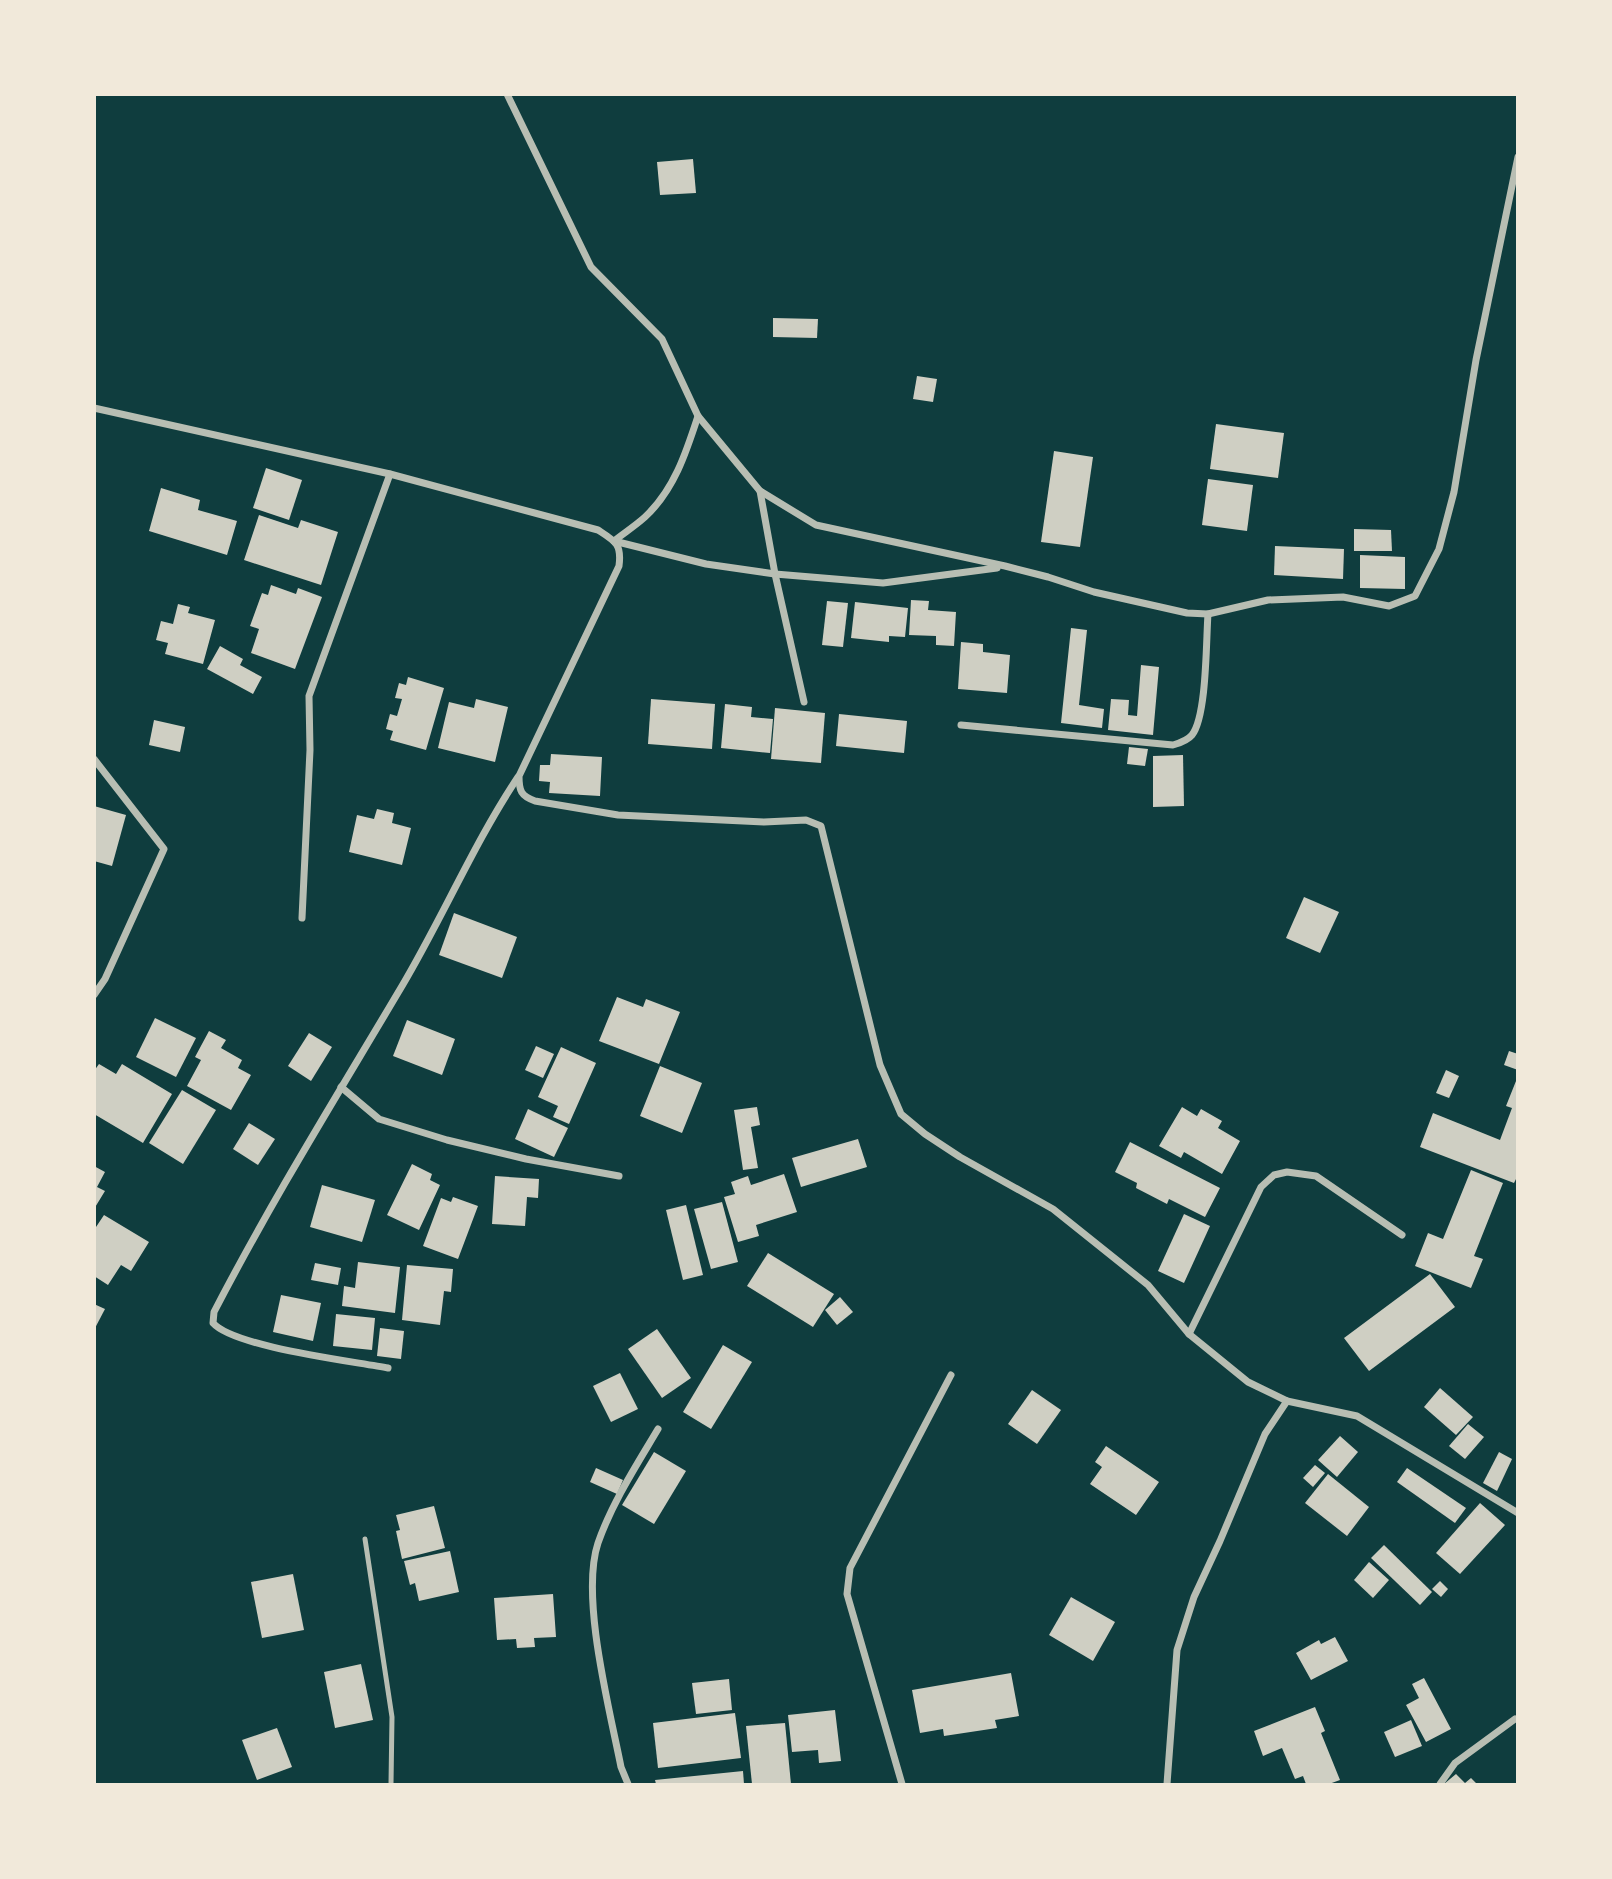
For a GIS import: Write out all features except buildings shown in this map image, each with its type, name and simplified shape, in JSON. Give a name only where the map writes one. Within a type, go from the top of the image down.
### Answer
[{"type":"street","points":[[507,94],[591,267],[662,339],[698,416],[760,491],[816,525],[1005,566],[1136,602],[1187,613],[1208,614],[1268,600],[1343,597],[1389,606],[1415,596],[1439,550],[1454,492],[1476,360],[1517,157]]},
{"type":"street","points":[[94,408],[390,474],[598,530],[614,541],[706,564],[883,583],[1005,566]]},
{"type":"street","points":[[614,541],[645,516],[668,489],[683,460],[698,416]]},
{"type":"street","points":[[302,918],[310,750],[309,696],[390,474]]},
{"type":"street","points":[[760,491],[804,702]]},
{"type":"street","points":[[388,1368],[253,1343],[219,1329],[213,1323],[214,1312],[253,1239],[448,905],[477,843],[519,776],[619,566],[621,553],[614,541]]},
{"type":"street","points":[[961,725],[1173,746],[1190,738],[1196,729],[1202,705],[1208,614]]},
{"type":"street","points":[[94,760],[164,849],[105,979],[94,995]]},
{"type":"street","points":[[519,776],[519,788],[524,797],[606,813],[764,822],[806,820],[821,826],[880,1065],[901,1114],[960,1157],[1054,1209],[1148,1286],[1189,1334],[1248,1382],[1287,1401],[1357,1416],[1517,1513]]},
{"type":"street","points":[[341,1087],[379,1119],[460,1143],[619,1176]]},
{"type":"street","points":[[1189,1334],[1261,1187],[1274,1175],[1287,1172],[1316,1176],[1402,1235]]},
{"type":"street","points":[[902,1784],[847,1594],[850,1567],[951,1374]]},
{"type":"street","points":[[1167,1784],[1177,1650],[1191,1608],[1265,1434],[1287,1401]]},
{"type":"street","points":[[628,1784],[621,1767],[600,1659],[593,1586],[597,1546],[616,1501],[658,1429]]},
{"type":"street","points":[[1440,1784],[1455,1763],[1515,1718]]},
{"type":"lane","points":[[365,1539],[392,1717],[391,1784]]}]
